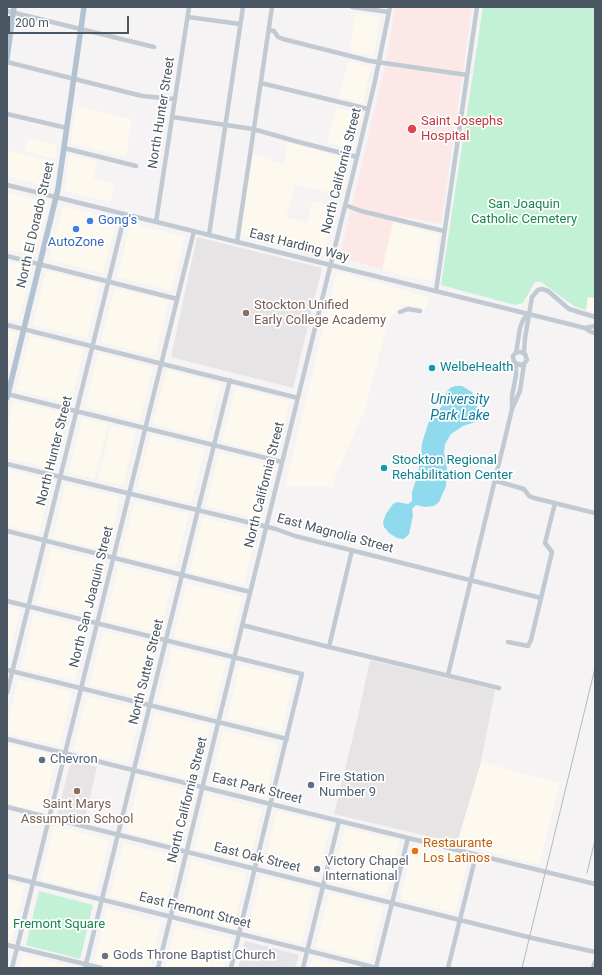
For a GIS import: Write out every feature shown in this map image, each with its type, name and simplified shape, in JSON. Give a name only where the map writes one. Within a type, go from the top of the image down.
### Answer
[{"type":"main road","name":"North El Dorado Street","points":[[7,395],[56,197],[84,7]]},
{"type":"main road","points":[[7,58],[14,10]]},
{"type":"street","name":"North Hunter Street","points":[[156,222],[189,7]]},
{"type":"street","points":[[209,235],[243,7]]},
{"type":"street","points":[[237,242],[272,7]]},
{"type":"street","points":[[352,7],[389,10]]},
{"type":"street","points":[[436,291],[477,7]]},
{"type":"street","points":[[7,11],[14,10],[81,29],[154,47]]},
{"type":"street","name":"North California Street","points":[[158,968],[357,157],[379,63],[389,10]]},
{"type":"street","points":[[188,17],[240,24]]},
{"type":"street","points":[[269,30],[274,31],[278,37],[283,40],[379,63],[467,75]]},
{"type":"street","points":[[7,62],[142,96],[175,99]]},
{"type":"street","points":[[261,83],[368,109]]},
{"type":"street","points":[[7,114],[67,128]]},
{"type":"street","points":[[172,117],[253,129],[357,157]]},
{"type":"street","points":[[64,148],[136,166]]},
{"type":"street","name":"East Harding Way","points":[[7,185],[529,313],[585,328],[595,333]]},
{"type":"street","points":[[345,205],[361,211],[444,231]]},
{"type":"street","name":"North Hunter Street","points":[[7,693],[125,214]]},
{"type":"street","name":"North San Joaquin Street","points":[[12,968],[194,231]]},
{"type":"street","points":[[7,256],[177,298]]},
{"type":"street","points":[[448,676],[496,481],[512,409],[520,391],[524,364],[527,358],[524,353],[525,338],[533,295],[538,290],[542,289],[548,291],[569,310],[595,317]]},
{"type":"street","points":[[400,312],[408,309],[420,311]]},
{"type":"street","points":[[512,409],[512,396],[516,375],[516,364],[513,358],[516,353],[520,328],[523,320],[529,313]]},
{"type":"street","points":[[7,325],[298,398]]},
{"type":"street","name":"East Harding Way","points":[[585,328],[595,326]]},
{"type":"street","points":[[516,353],[524,353]]},
{"type":"street","points":[[516,364],[520,366],[524,364]]},
{"type":"street","name":"North Sutter Street","points":[[85,966],[230,380]]},
{"type":"street","points":[[7,395],[282,462]]},
{"type":"street","name":"East Magnolia Street","points":[[7,464],[266,527],[295,536],[541,598]]},
{"type":"street","points":[[496,481],[524,489],[530,497],[595,513]]},
{"type":"street","points":[[508,642],[528,646],[532,635],[552,552],[545,543],[554,503]]},
{"type":"street","points":[[7,531],[250,592]]},
{"type":"street","points":[[329,647],[352,550]]},
{"type":"street","points":[[7,601],[302,674],[231,968]]},
{"type":"street","points":[[242,625],[499,688]]},
{"type":"street","points":[[7,670],[287,739]]},
{"type":"street","name":"East Park Street","points":[[7,739],[595,884]]},
{"type":"street","name":"East Oak Street","points":[[7,807],[460,920],[595,952]]},
{"type":"street","points":[[303,968],[339,821]]},
{"type":"street","points":[[376,968],[408,838]]},
{"type":"street","points":[[448,968],[476,855]]},
{"type":"street","name":"East Fremont Street","points":[[7,876],[376,968]]},
{"type":"street","points":[[7,944],[85,966],[101,968]]},
{"type":"street","points":[[593,968],[595,962]]},
{"type":"shaded area","name":"Saint Josephs Hospital","points":[[395,7],[472,7],[441,224],[396,215],[382,269],[340,257],[387,58]]},
{"type":"shaded area","points":[[355,13],[380,17],[374,56],[350,50]]},
{"type":"shaded area","points":[[348,61],[371,67],[363,103],[339,97]]},
{"type":"shaded area","points":[[76,106],[132,119],[126,157],[71,143]]},
{"type":"shaded area","points":[[336,108],[361,114],[351,149],[327,143]]},
{"type":"shaded area","points":[[28,138],[57,145],[55,159],[25,151]]},
{"type":"shaded area","points":[[287,142],[348,159],[339,195],[295,184],[286,217],[307,223],[312,201],[335,207],[324,255],[241,235],[243,210],[253,154],[284,165]]},
{"type":"shaded area","points":[[7,150],[54,162],[50,187],[7,176]]},
{"type":"shaded area","points":[[69,154],[97,161],[94,179],[114,184],[111,202],[65,191]]},
{"type":"shaded area","points":[[7,192],[48,203],[35,256],[7,249]]},
{"type":"shaded area","points":[[63,206],[117,220],[103,273],[49,260]]},
{"type":"shaded area","points":[[393,222],[438,236],[432,281],[407,277],[382,269]]},
{"type":"shaded area","points":[[131,223],[185,237],[171,291],[117,277]]},
{"type":"shaded area","name":"Stockton Unified Early College Academy","points":[[197,237],[322,268],[293,388],[171,357]]},
{"type":"shaded area","points":[[7,261],[32,267],[18,321],[7,318]]},
{"type":"shaded area","points":[[46,271],[100,284],[87,338],[33,325]]},
{"type":"shaded area","points":[[337,272],[429,297],[426,310],[399,303],[401,308],[393,314],[388,322],[365,409],[333,482],[334,487],[285,486]]},
{"type":"shaded area","points":[[115,288],[169,301],[155,356],[101,342]]},
{"type":"shaded area","points":[[588,297],[595,298],[595,312],[586,310]]},
{"type":"shaded area","points":[[7,330],[16,332],[7,367]]},
{"type":"shaded area","points":[[30,336],[84,349],[71,404],[16,390]]},
{"type":"shaded area","points":[[98,353],[153,367],[139,421],[85,407]]},
{"type":"shaded area","points":[[167,370],[221,384],[207,438],[153,424]]},
{"type":"shaded area","points":[[236,387],[290,401],[276,456],[222,442]]},
{"type":"shaded area","points":[[14,401],[68,414],[55,469],[7,458],[7,428]]},
{"type":"shaded area","points":[[82,418],[108,424],[94,479],[69,472]]},
{"type":"shaded area","points":[[111,425],[136,431],[123,486],[98,480]]},
{"type":"shaded area","points":[[151,435],[205,449],[191,503],[137,489]]},
{"type":"shaded area","points":[[219,452],[274,466],[260,520],[206,506]]},
{"type":"shaded area","points":[[7,469],[52,480],[39,534],[7,526],[7,510],[13,488],[7,507]]},
{"type":"shaded area","points":[[66,484],[120,497],[107,551],[53,538]]},
{"type":"shaded area","points":[[135,501],[189,514],[175,568],[121,555]]},
{"type":"shaded area","points":[[203,517],[257,531],[244,585],[190,572]]},
{"type":"shaded area","points":[[51,548],[104,562],[91,616],[37,603]]},
{"type":"shaded area","points":[[119,565],[173,579],[160,633],[105,620]]},
{"type":"shaded area","points":[[187,583],[242,597],[229,650],[174,637]]},
{"type":"shaded area","points":[[7,607],[20,610],[7,663]]},
{"type":"shaded area","points":[[34,614],[88,627],[75,681],[21,668]]},
{"type":"shaded area","points":[[103,631],[157,644],[144,698],[89,685]]},
{"type":"shaded area","points":[[172,648],[226,661],[213,716],[158,702]]},
{"type":"shaded area","points":[[370,660],[495,690],[481,762],[457,843],[334,814]]},
{"type":"shaded area","points":[[240,665],[294,678],[281,732],[227,719]]},
{"type":"shaded area","points":[[18,679],[72,692],[59,746],[7,734],[7,724]]},
{"type":"shaded area","points":[[87,696],[141,709],[128,763],[73,750]]},
{"type":"shaded area","points":[[155,713],[210,726],[196,781],[142,767]]},
{"type":"shaded area","points":[[224,730],[278,744],[265,798],[211,784]]},
{"type":"shaded area","points":[[7,744],[52,754],[56,757],[43,812],[7,803]]},
{"type":"shaded area","name":"Saint Marys Assumption School","points":[[71,761],[97,767],[84,823],[57,815]]},
{"type":"shaded area","points":[[481,762],[560,783],[539,865],[457,843]]},
{"type":"shaded area","points":[[140,778],[194,792],[180,846],[126,832]]},
{"type":"shaded area","points":[[208,795],[262,809],[249,863],[195,849]]},
{"type":"shaded area","points":[[277,811],[331,824],[317,878],[264,865]]},
{"type":"shaded area","points":[[54,826],[109,840],[96,894],[41,880]]},
{"type":"shaded area","points":[[345,828],[399,841],[386,896],[332,882]]},
{"type":"shaded area","points":[[123,843],[178,857],[164,911],[110,897]]},
{"type":"shaded area","points":[[414,845],[468,858],[455,913],[400,899]]},
{"type":"shaded area","points":[[192,860],[246,874],[233,928],[179,915]]},
{"type":"shaded area","points":[[261,876],[314,889],[301,944],[248,930]]},
{"type":"shaded area","points":[[7,882],[24,886],[12,941],[7,939]]},
{"type":"shaded area","points":[[329,893],[383,907],[370,961],[316,947]]},
{"type":"shaded area","points":[[107,908],[161,922],[150,968],[116,968],[94,962]]},
{"type":"shaded area","points":[[176,925],[231,939],[224,968],[165,968]]},
{"type":"shaded area","points":[[245,941],[299,955],[295,968],[238,968]]},
{"type":"shaded area","points":[[23,955],[75,968],[20,968]]},
{"type":"shaded area","points":[[313,958],[351,968],[310,968]]},
{"type":"green space","name":"San Joaquin Catholic Cemetery","points":[[483,7],[595,7],[595,298],[588,297],[586,310],[574,306],[541,282],[535,282],[523,303],[515,305],[441,285]]},
{"type":"green space","name":"Fremont Square","points":[[39,891],[93,905],[80,959],[26,945]]},
{"type":"water","name":"University Park Lake","points":[[462,386],[472,392],[477,401],[478,414],[475,422],[463,426],[451,434],[445,444],[444,453],[447,468],[446,486],[439,502],[434,506],[425,507],[416,505],[412,509],[413,515],[409,534],[404,539],[397,538],[389,533],[384,527],[383,522],[386,514],[393,504],[397,502],[408,504],[412,501],[412,492],[421,458],[422,443],[429,421],[442,406],[446,393],[450,388]]},
{"type":"railway","points":[[522,968],[595,668]]},
{"type":"railway","points":[[587,873],[595,840]]},
{"type":"place","name":"Saint Josephs Hospital","points":[[412,129]]},
{"type":"place","name":"Gong's","points":[[90,221]]},
{"type":"place","name":"AutoZone","points":[[76,229]]},
{"type":"place","name":"Stockton Unified Early College Academy","points":[[246,313]]},
{"type":"place","name":"WelbeHealth","points":[[432,368]]},
{"type":"place","name":"Stockton Regional Rehabilitation Center","points":[[384,468]]},
{"type":"place","name":"Chevron","points":[[42,760]]},
{"type":"place","name":"Fire Station Number 9","points":[[311,785]]},
{"type":"place","name":"Saint Marys Assumption School","points":[[77,791]]},
{"type":"place","name":"Restaurante Los Latinos","points":[[415,851]]},
{"type":"place","name":"Victory Chapel International","points":[[317,869]]},
{"type":"place","name":"Gods Throne Baptist Church","points":[[105,956]]}]
